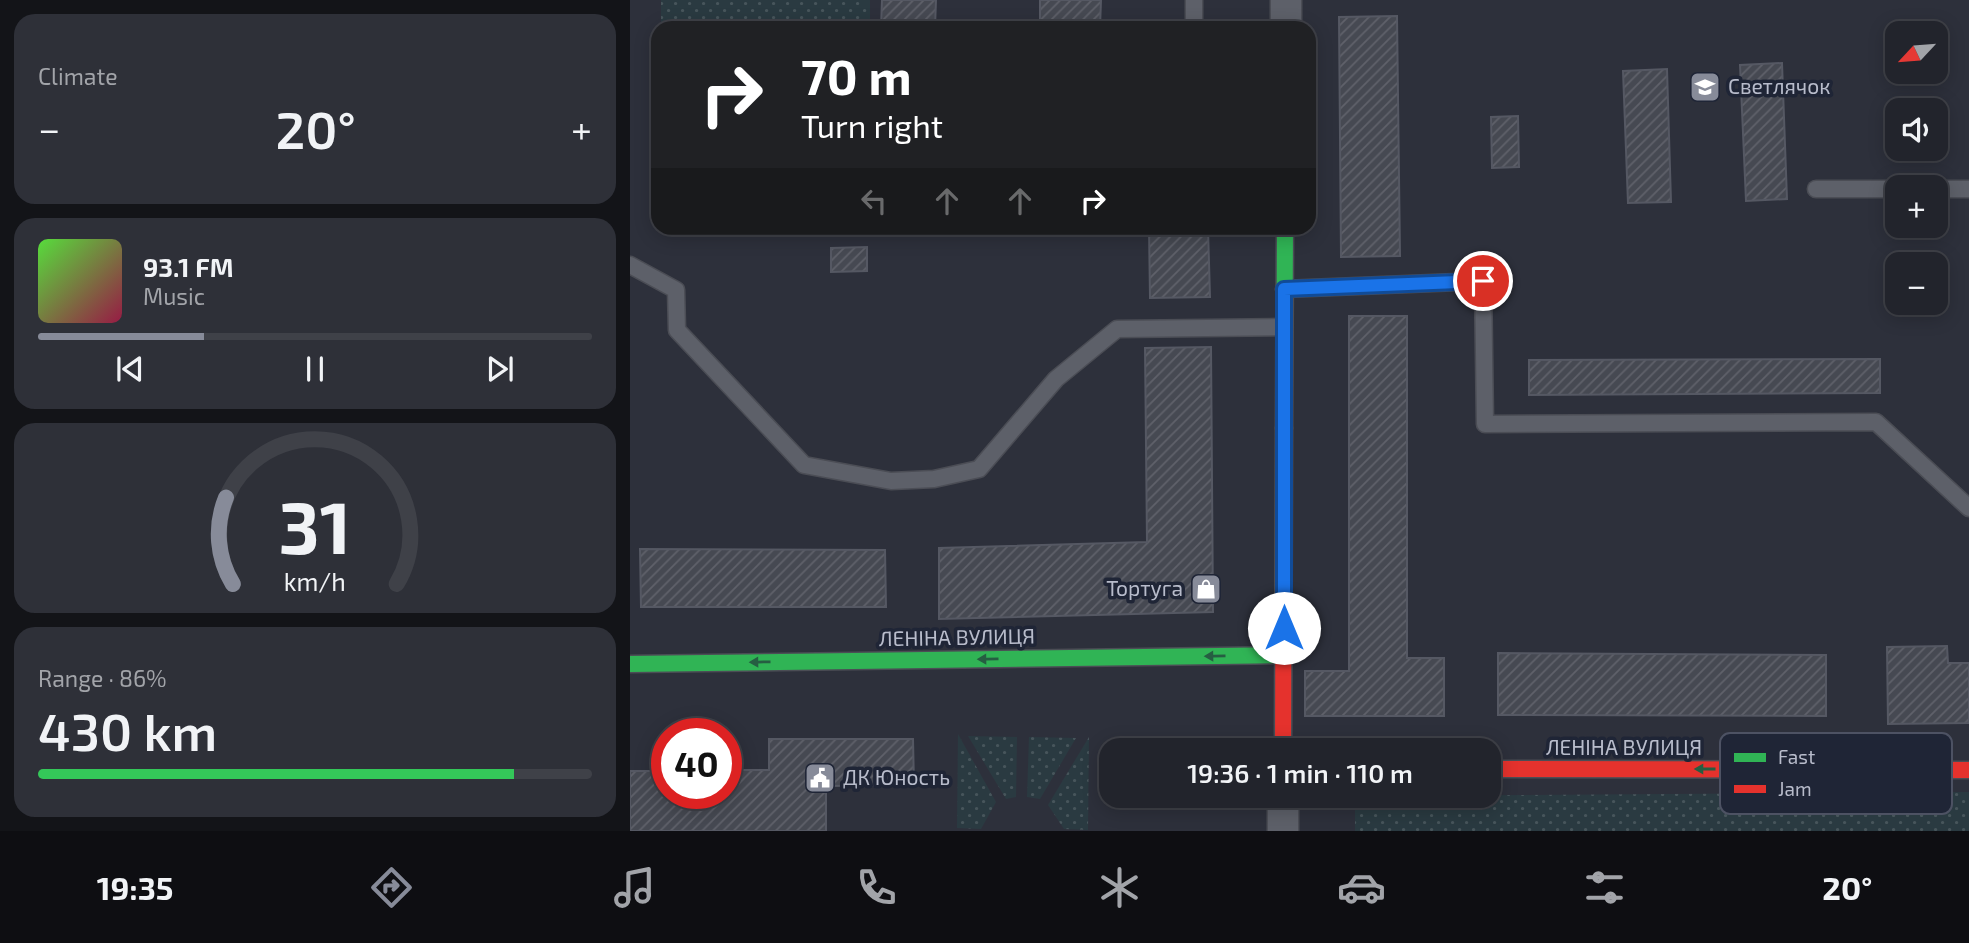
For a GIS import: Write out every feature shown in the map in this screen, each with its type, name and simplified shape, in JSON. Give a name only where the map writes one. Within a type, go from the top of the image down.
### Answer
[{"type":"street","points":[[1286,0],[1286,21]]},
{"type":"street","points":[[1283,738],[1285,235]]},
{"type":"street","name":"ЛЕНІНА ВУЛИЦЯ","points":[[630,664],[1284,655]]},
{"type":"street","name":"ЛЕНІНА ВУЛИЦЯ","points":[[1501,769],[1720,769]]},
{"type":"street","points":[[1283,808],[1283,831]]},
{"type":"lane","points":[[1194,0],[1194,21]]},
{"type":"lane","points":[[1816,189],[1885,189]]},
{"type":"lane","points":[[1948,189],[1969,189]]},
{"type":"lane","points":[[630,265],[676,290],[677,330],[804,465],[891,481],[934,479],[979,469],[1056,379],[1117,329],[1284,327]]},
{"type":"lane","points":[[1284,289],[1483,281],[1485,424],[1875,422],[1969,508]]},
{"type":"shaded area","points":[[661,0],[870,0],[870,21],[661,21]]},
{"type":"shaded area","points":[[958,734],[996,802],[981,829],[957,828]]},
{"type":"shaded area","points":[[968,736],[1017,737],[1016,797],[1006,799]]},
{"type":"shaded area","points":[[1029,737],[1076,738],[1040,799],[1027,797]]},
{"type":"shaded area","points":[[1089,737],[1088,830],[1064,829],[1048,805]]},
{"type":"shaded area","points":[[1952,792],[1969,792],[1969,831],[1355,831],[1355,808],[1501,808],[1501,795],[1720,794],[1720,814],[1952,814]]},
{"type":"building","points":[[882,0],[936,0],[935,21],[881,21]]},
{"type":"building","points":[[1040,0],[1101,0],[1100,21],[1040,21]]},
{"type":"building","points":[[1397,16],[1400,256],[1341,257],[1339,17]]},
{"type":"building","points":[[1782,63],[1787,199],[1746,201],[1740,65]]},
{"type":"building","points":[[1667,69],[1671,202],[1628,203],[1623,71]]},
{"type":"building","points":[[1518,116],[1519,167],[1492,168],[1491,117]]},
{"type":"building","points":[[1149,235],[1208,235],[1210,297],[1150,298]]},
{"type":"building","points":[[867,247],[867,271],[831,272],[831,248]]},
{"type":"building","points":[[1349,316],[1407,316],[1407,658],[1444,658],[1444,716],[1305,716],[1305,671],[1349,671]]},
{"type":"building","points":[[1211,347],[1213,612],[939,619],[939,548],[1147,542],[1145,348]]},
{"type":"building","points":[[1880,359],[1880,393],[1529,395],[1529,360]]},
{"type":"building","points":[[640,549],[885,550],[886,607],[641,607]]},
{"type":"building","points":[[1947,646],[1948,663],[1969,663],[1969,723],[1888,724],[1887,647]]},
{"type":"building","points":[[1498,653],[1826,655],[1826,716],[1498,715]]},
{"type":"building","name":"ДК Юность","points":[[769,739],[913,739],[914,785],[826,786],[826,831],[630,831],[630,771],[651,771],[651,809],[742,809],[742,770],[769,770]]},
{"type":"traffic: fast","points":[[1284,428],[1285,235]]},
{"type":"traffic: fast","points":[[630,664],[1284,655]]},
{"type":"traffic: jam","points":[[1283,738],[1284,428]]},
{"type":"traffic: jam","points":[[1501,769],[1720,769]]},
{"type":"traffic: jam","points":[[1952,770],[1969,770]]},
{"type":"place","name":"Светлячок","points":[[1705,87]]},
{"type":"place","name":"Тортуга","points":[[1206,589]]},
{"type":"place","name":"ДК Юность","points":[[820,778]]},
{"type":"route","points":[[1284,628],[1284,289],[1483,281]]}]
